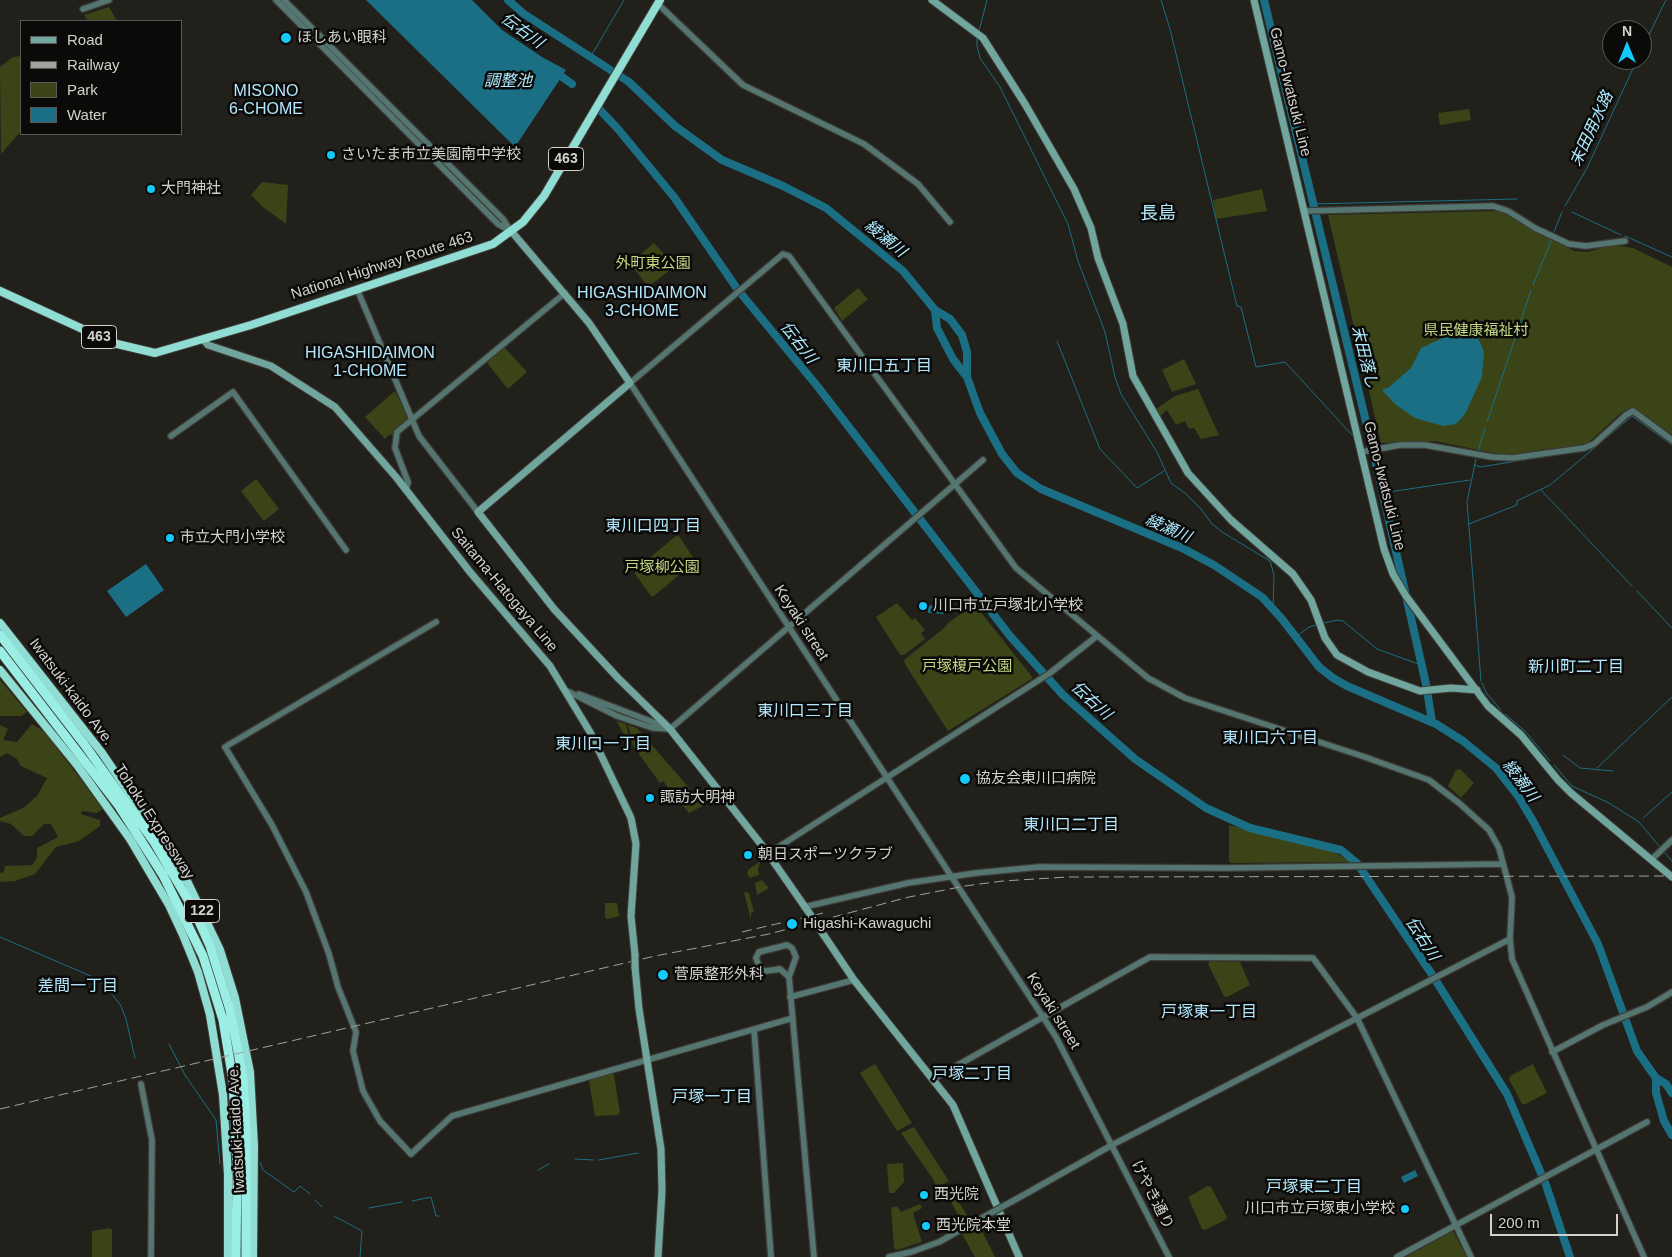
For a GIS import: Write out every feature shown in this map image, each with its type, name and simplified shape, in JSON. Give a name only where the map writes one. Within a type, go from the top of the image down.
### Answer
[{"type":"highway","name":"National Highway Route 463","points":[[0,291],[104,340],[128,348],[154,353],[204,340],[477,250],[512,232],[534,210],[659,2]]},
{"type":"highway","name":"Iwatsuki-kaido Ave.","points":[[0,622],[102,753],[152,826],[188,883],[220,950],[235,998],[250,1072],[254,1146],[253,1257]]},
{"type":"highway","name":"Tohoku Expressway","points":[[0,635],[84,744],[154,842],[189,902],[210,946],[230,1010],[243,1078],[246,1131],[246,1257]]},
{"type":"highway","name":"Tohoku Expressway","points":[[0,651],[50,713],[118,806],[163,874],[192,931],[211,980],[222,1020],[233,1080],[237,1167],[236,1257]]},
{"type":"highway","points":[[0,660],[50,713]]},
{"type":"highway","name":"Iwatsuki-kaido Ave.","points":[[0,670],[77,765],[130,839],[169,905],[194,962],[210,1016],[223,1095],[227,1166],[228,1257]]},
{"type":"main road","points":[[932,0],[982,38],[1025,104],[1074,189],[1091,228],[1098,258],[1123,324],[1133,376],[1188,473],[1231,520],[1293,574],[1311,600],[1325,638],[1337,655],[1368,672],[1424,691],[1451,688],[1477,690]]},
{"type":"main road","name":"Gamo-Iwatsuki Line","points":[[1254,0],[1384,549],[1393,574],[1406,596],[1488,706],[1521,735],[1558,780],[1672,877]]},
{"type":"main road","points":[[512,232],[565,293],[630,383],[478,512],[554,609],[618,678],[670,729],[769,853],[854,980],[933,1078],[958,1115],[1019,1257]]},
{"type":"main road","name":"Saitama-Hatogaya Line","points":[[204,340],[208,345],[271,366],[327,401],[345,418],[406,490],[470,572],[550,666],[568,692],[625,804],[635,832],[636,858],[631,916],[638,1009],[648,1060]]},
{"type":"main road","points":[[648,1060],[661,1156],[658,1257]]},
{"type":"street","points":[[83,9],[109,0]]},
{"type":"street","points":[[276,0],[498,224],[512,232]]},
{"type":"street","points":[[284,0],[503,219],[512,232]]},
{"type":"street","points":[[659,2],[743,85],[864,144],[918,184],[950,222]]},
{"type":"street","points":[[1305,211],[1493,206],[1508,211],[1535,228],[1569,244],[1586,246],[1625,241]]},
{"type":"street","points":[[630,383],[783,254],[789,256],[1016,568],[1148,678],[1185,698],[1429,780],[1459,803],[1489,830],[1499,848],[1512,897],[1510,939],[1512,959],[1644,1257]]},
{"type":"street","points":[[357,289],[412,420],[428,450],[478,512]]},
{"type":"street","points":[[406,490],[408,482],[394,443],[397,432],[565,293]]},
{"type":"street","name":"Keyaki street","points":[[630,383],[1044,1017],[1112,1145]]},
{"type":"street","points":[[171,436],[233,392],[346,550]]},
{"type":"street","points":[[1362,452],[1400,445],[1425,445],[1492,457],[1513,458],[1584,448],[1594,444],[1633,411],[1672,440]]},
{"type":"street","points":[[568,692],[588,696],[617,710],[670,729],[983,460]]},
{"type":"street","points":[[436,622],[225,747],[272,825],[306,892],[329,954],[338,987],[356,1032],[353,1051],[367,1100],[380,1121],[411,1154],[452,1116],[792,1018]]},
{"type":"street","points":[[769,853],[1049,674],[1097,636]]},
{"type":"street","points":[[1651,860],[1672,840]]},
{"type":"street","points":[[804,907],[908,883],[995,870],[1080,866],[1503,864]]},
{"type":"street","points":[[889,1257],[911,1252],[939,1242],[1112,1145],[1510,939]]},
{"type":"street","points":[[788,977],[780,969],[766,971],[760,969],[756,960],[757,954],[761,951],[784,945],[792,948],[796,961],[788,977],[814,1257]]},
{"type":"street","points":[[933,1078],[1150,957],[1313,958],[1358,1018],[1470,1257]]},
{"type":"street","points":[[790,997],[854,980]]},
{"type":"street","points":[[1552,1052],[1607,1023],[1642,1010],[1672,992]]},
{"type":"street","points":[[754,1029],[771,1257]]},
{"type":"street","points":[[141,1084],[152,1140],[151,1257]]},
{"type":"street","points":[[1398,1257],[1647,1122]]},
{"type":"street","name":"けやき通り","points":[[1112,1145],[1169,1257]]},
{"type":"green space","points":[[109,7],[116,20],[87,20],[84,15]]},
{"type":"green space","points":[[20,56],[20,132],[1,154],[0,67],[13,57]]},
{"type":"green space","points":[[1469,109],[1471,120],[1440,125],[1438,113]]},
{"type":"green space","points":[[262,182],[288,185],[286,224],[263,207],[251,195]]},
{"type":"green space","points":[[1262,189],[1267,211],[1216,219],[1213,200]]},
{"type":"green space","name":"県民健康福祉村","points":[[1497,211],[1511,216],[1574,251],[1587,252],[1613,245],[1633,248],[1672,267],[1672,435],[1633,407],[1621,413],[1587,444],[1517,454],[1497,454],[1435,441],[1381,443],[1328,215]]},
{"type":"green space","name":"外町東公園","points":[[654,243],[675,266],[648,287],[630,263]]},
{"type":"green space","points":[[858,288],[868,299],[842,321],[834,308]]},
{"type":"green space","points":[[504,347],[527,372],[508,389],[487,363]]},
{"type":"green space","points":[[1184,359],[1196,384],[1172,392],[1162,370]]},
{"type":"green space","points":[[1198,389],[1219,435],[1201,439],[1194,428],[1189,429],[1185,421],[1176,425],[1167,410],[1160,416],[1156,409],[1175,396]]},
{"type":"green space","points":[[395,391],[408,418],[393,436],[390,434],[385,439],[365,417]]},
{"type":"green space","points":[[256,479],[279,509],[264,521],[241,491]]},
{"type":"green space","name":"戸塚柳公園","points":[[676,536],[679,536],[694,559],[693,563],[654,596],[651,596],[635,574],[635,570]]},
{"type":"green space","points":[[897,603],[912,620],[915,618],[925,630],[921,633],[925,639],[904,655],[900,655],[876,617]]},
{"type":"green space","name":"戸塚榎戸公園","points":[[972,606],[976,606],[1033,678],[948,731],[904,660],[948,623]]},
{"type":"green space","points":[[0,680],[27,712],[21,716],[0,716]]},
{"type":"green space","points":[[616,721],[626,724],[631,746]]},
{"type":"green space","points":[[32,724],[45,732],[103,809],[97,813],[82,811],[81,814],[100,820],[100,826],[79,841],[56,847],[35,874],[15,881],[0,882],[0,873],[4,872],[5,866],[32,865],[37,858],[37,848],[58,837],[51,824],[44,824],[32,836],[24,836],[11,824],[0,821],[0,818],[23,808],[37,796],[47,778],[21,766],[16,758],[7,753],[0,757],[0,725],[8,729],[3,740],[17,742]]},
{"type":"green space","points":[[628,725],[637,728],[704,805],[689,813],[663,781],[660,783],[633,746]]},
{"type":"green space","points":[[1460,769],[1474,783],[1461,798],[1448,786],[1456,770]]},
{"type":"green space","points":[[1229,825],[1334,852],[1351,862],[1231,863],[1229,861]]},
{"type":"green space","points":[[761,861],[758,868],[759,875],[750,878],[747,874],[749,869]]},
{"type":"green space","points":[[762,880],[769,888],[757,895],[755,883]]},
{"type":"green space","points":[[744,892],[749,893],[754,912],[751,913],[751,920]]},
{"type":"green space","points":[[605,903],[617,903],[619,916],[607,919],[605,917]]},
{"type":"green space","points":[[1210,961],[1240,962],[1250,985],[1227,997],[1224,996],[1208,964]]},
{"type":"green space","points":[[875,1064],[912,1123],[897,1131],[860,1073]]},
{"type":"green space","points":[[1533,1064],[1547,1093],[1522,1104],[1509,1079],[1510,1076]]},
{"type":"green space","points":[[611,1073],[614,1075],[620,1113],[618,1115],[595,1116],[589,1082],[591,1079]]},
{"type":"green space","points":[[914,1127],[949,1181],[937,1188],[933,1179],[901,1133]]},
{"type":"green space","points":[[903,1163],[904,1182],[894,1193],[889,1193],[887,1164]]},
{"type":"green space","points":[[947,1184],[969,1218],[962,1223],[943,1186]]},
{"type":"green space","points":[[1208,1186],[1211,1187],[1227,1217],[1225,1220],[1205,1230],[1202,1229],[1188,1197]]},
{"type":"green space","points":[[920,1204],[922,1208],[913,1213],[922,1242],[897,1250],[894,1248],[891,1208],[897,1206],[901,1212]]},
{"type":"green space","points":[[979,1225],[995,1257],[975,1257],[962,1234]]},
{"type":"green space","points":[[110,1228],[112,1230],[112,1257],[92,1257],[92,1231]]},
{"type":"green space","points":[[1453,1231],[1467,1257],[1406,1257]]},
{"type":"water","name":"調整池","points":[[366,0],[472,0],[502,30],[542,57],[566,70],[515,147]]},
{"type":"water","points":[[383,259],[392,268],[373,276],[370,273]]},
{"type":"water","points":[[1460,332],[1469,333],[1479,340],[1484,352],[1482,377],[1465,414],[1456,424],[1443,426],[1415,418],[1395,404],[1382,390],[1389,387],[1411,368],[1421,348]]},
{"type":"water","points":[[146,564],[164,590],[126,617],[107,591]]},
{"type":"water","points":[[936,605],[944,608],[944,614],[928,613],[928,606]]},
{"type":"water","points":[[1415,1170],[1418,1176],[1404,1183],[1401,1177]]},
{"type":"waterway","name":"綾瀬川","points":[[508,0],[524,14],[629,82],[675,126],[722,160],[783,186],[826,208],[903,271],[935,310],[950,319],[962,335],[967,352],[967,377],[980,413],[1002,454],[1017,473],[1041,489],[1182,548],[1214,565],[1262,597],[1282,619],[1319,667],[1333,678],[1347,686],[1436,724],[1463,741],[1496,768],[1518,796],[1533,821],[1598,944],[1637,1051],[1656,1078],[1666,1084],[1672,1093]]},
{"type":"waterway","points":[[591,56],[624,0]]},
{"type":"waterway","points":[[979,31],[987,0]]},
{"type":"waterway","points":[[1161,0],[1170,29],[1237,306],[1241,307],[1256,367],[1285,362],[1353,436]]},
{"type":"waterway","name":"末田落し","points":[[1264,0],[1375,459],[1426,684],[1432,722]]},
{"type":"waterway","name":"末田用水路","points":[[1652,29],[1666,0]]},
{"type":"waterway","points":[[977,37],[980,58],[1000,87],[1068,224],[1078,261],[1105,332],[1115,377],[1121,394],[1157,452],[1171,483],[1186,494],[1201,509],[1212,524],[1222,532],[1270,561],[1274,575],[1273,610]]},
{"type":"waterway","name":"末田用水路","points":[[1565,206],[1587,168],[1632,70]]},
{"type":"waterway","name":"伝右川","points":[[554,71],[572,84]]},
{"type":"waterway","name":"伝右川","points":[[600,110],[674,197],[738,290],[818,387],[1010,636],[1063,695],[1135,759],[1206,808],[1250,828],[1341,850],[1357,863],[1431,973],[1507,1094],[1546,1185],[1570,1257]]},
{"type":"waterway","points":[[1312,204],[1517,199]]},
{"type":"waterway","points":[[1554,232],[1562,212]]},
{"type":"waterway","points":[[1572,212],[1621,235]]},
{"type":"waterway","points":[[1625,236],[1672,257]]},
{"type":"waterway","points":[[1533,285],[1551,241]]},
{"type":"waterway","points":[[1487,422],[1531,290]]},
{"type":"waterway","points":[[935,310],[937,328],[953,359],[967,377]]},
{"type":"waterway","points":[[1057,341],[1100,449],[1137,488],[1164,471]]},
{"type":"waterway","points":[[1475,465],[1480,467],[1593,449],[1632,416],[1672,445]]},
{"type":"waterway","points":[[1478,451],[1485,428]]},
{"type":"waterway","points":[[1469,524],[1517,505],[1517,501],[1550,485],[1592,450]]},
{"type":"waterway","name":"末田落し","points":[[1370,454],[1375,459]]},
{"type":"waterway","points":[[1476,459],[1467,502],[1481,681]]},
{"type":"waterway","points":[[1382,493],[1470,480]]},
{"type":"waterway","points":[[1541,490],[1632,586]]},
{"type":"waterway","points":[[1637,591],[1672,628]]},
{"type":"waterway","points":[[1323,623],[1343,621],[1377,649],[1421,665]]},
{"type":"waterway","points":[[1296,637],[1309,627],[1317,625]]},
{"type":"waterway","points":[[1482,683],[1487,694],[1501,710]]},
{"type":"waterway","points":[[1597,768],[1672,697]]},
{"type":"waterway","points":[[1505,714],[1525,731],[1550,761]]},
{"type":"waterway","points":[[1563,755],[1580,768],[1613,771]]},
{"type":"waterway","points":[[1554,765],[1572,786],[1609,803],[1639,822],[1660,847]]},
{"type":"waterway","points":[[1643,818],[1672,792]]},
{"type":"waterway","points":[[1665,853],[1672,861]]},
{"type":"waterway","points":[[0,937],[93,977],[106,986],[121,1006],[135,1058]]},
{"type":"waterway","points":[[169,1044],[185,1075],[216,1120],[220,1164]]},
{"type":"waterway","points":[[1656,1078],[1656,1093],[1664,1121],[1672,1135]]},
{"type":"waterway","points":[[599,1160],[638,1153]]},
{"type":"waterway","points":[[575,1159],[594,1160]]},
{"type":"waterway","points":[[260,1162],[263,1170],[294,1192],[300,1186],[310,1194]]},
{"type":"waterway","points":[[538,1170],[549,1164]]},
{"type":"waterway","points":[[412,1201],[431,1197],[436,1216],[439,1216]]},
{"type":"waterway","points":[[315,1200],[322,1207]]},
{"type":"waterway","points":[[369,1208],[402,1202]]},
{"type":"waterway","points":[[334,1216],[362,1231],[360,1257]]},
{"type":"railway","points":[[0,1109],[655,956],[769,934],[909,897],[965,886],[1003,881],[1067,877],[1672,876]]},
{"type":"railway","points":[[742,932],[823,913]]},
{"type":"place","name":"ほしあい眼科","points":[[286,38]]},
{"type":"place","name":"さいたま市立美園南中学校","points":[[331,155]]},
{"type":"place","name":"大門神社","points":[[151,189]]},
{"type":"place","name":"市立大門小学校","points":[[170,538]]},
{"type":"place","name":"川口市立戸塚北小学校","points":[[923,606]]},
{"type":"place","name":"協友会東川口病院","points":[[965,779]]},
{"type":"place","name":"諏訪大明神","points":[[650,798]]},
{"type":"place","name":"朝日スポーツクラブ","points":[[748,855]]},
{"type":"place","name":"Higashi-Kawaguchi","points":[[792,924]]},
{"type":"place","name":"菅原整形外科","points":[[663,975]]},
{"type":"place","name":"西光院","points":[[924,1195]]},
{"type":"place","name":"川口市立戸塚東小学校","points":[[1405,1209]]},
{"type":"place","name":"西光院本堂","points":[[926,1226]]},
{"type":"district","name":"MISONO 6-CHOME","points":[[266,101]]},
{"type":"district","name":"長島","points":[[1158,214]]},
{"type":"district","name":"HIGASHIDAIMON 3-CHOME","points":[[642,303]]},
{"type":"district","name":"HIGASHIDAIMON 1-CHOME","points":[[370,363]]},
{"type":"district","name":"東川口五丁目","points":[[884,367]]},
{"type":"district","name":"東川口四丁目","points":[[653,527]]},
{"type":"district","name":"新川町二丁目","points":[[1576,668]]},
{"type":"district","name":"東川口三丁目","points":[[805,712]]},
{"type":"district","name":"東川口六丁目","points":[[1270,739]]},
{"type":"district","name":"東川口一丁目","points":[[603,745]]},
{"type":"district","name":"東川口二丁目","points":[[1071,826]]},
{"type":"district","name":"差間一丁目","points":[[78,987]]},
{"type":"district","name":"戸塚東一丁目","points":[[1209,1013]]},
{"type":"district","name":"戸塚二丁目","points":[[972,1075]]},
{"type":"district","name":"戸塚一丁目","points":[[712,1098]]},
{"type":"district","name":"戸塚東二丁目","points":[[1314,1188]]}]
